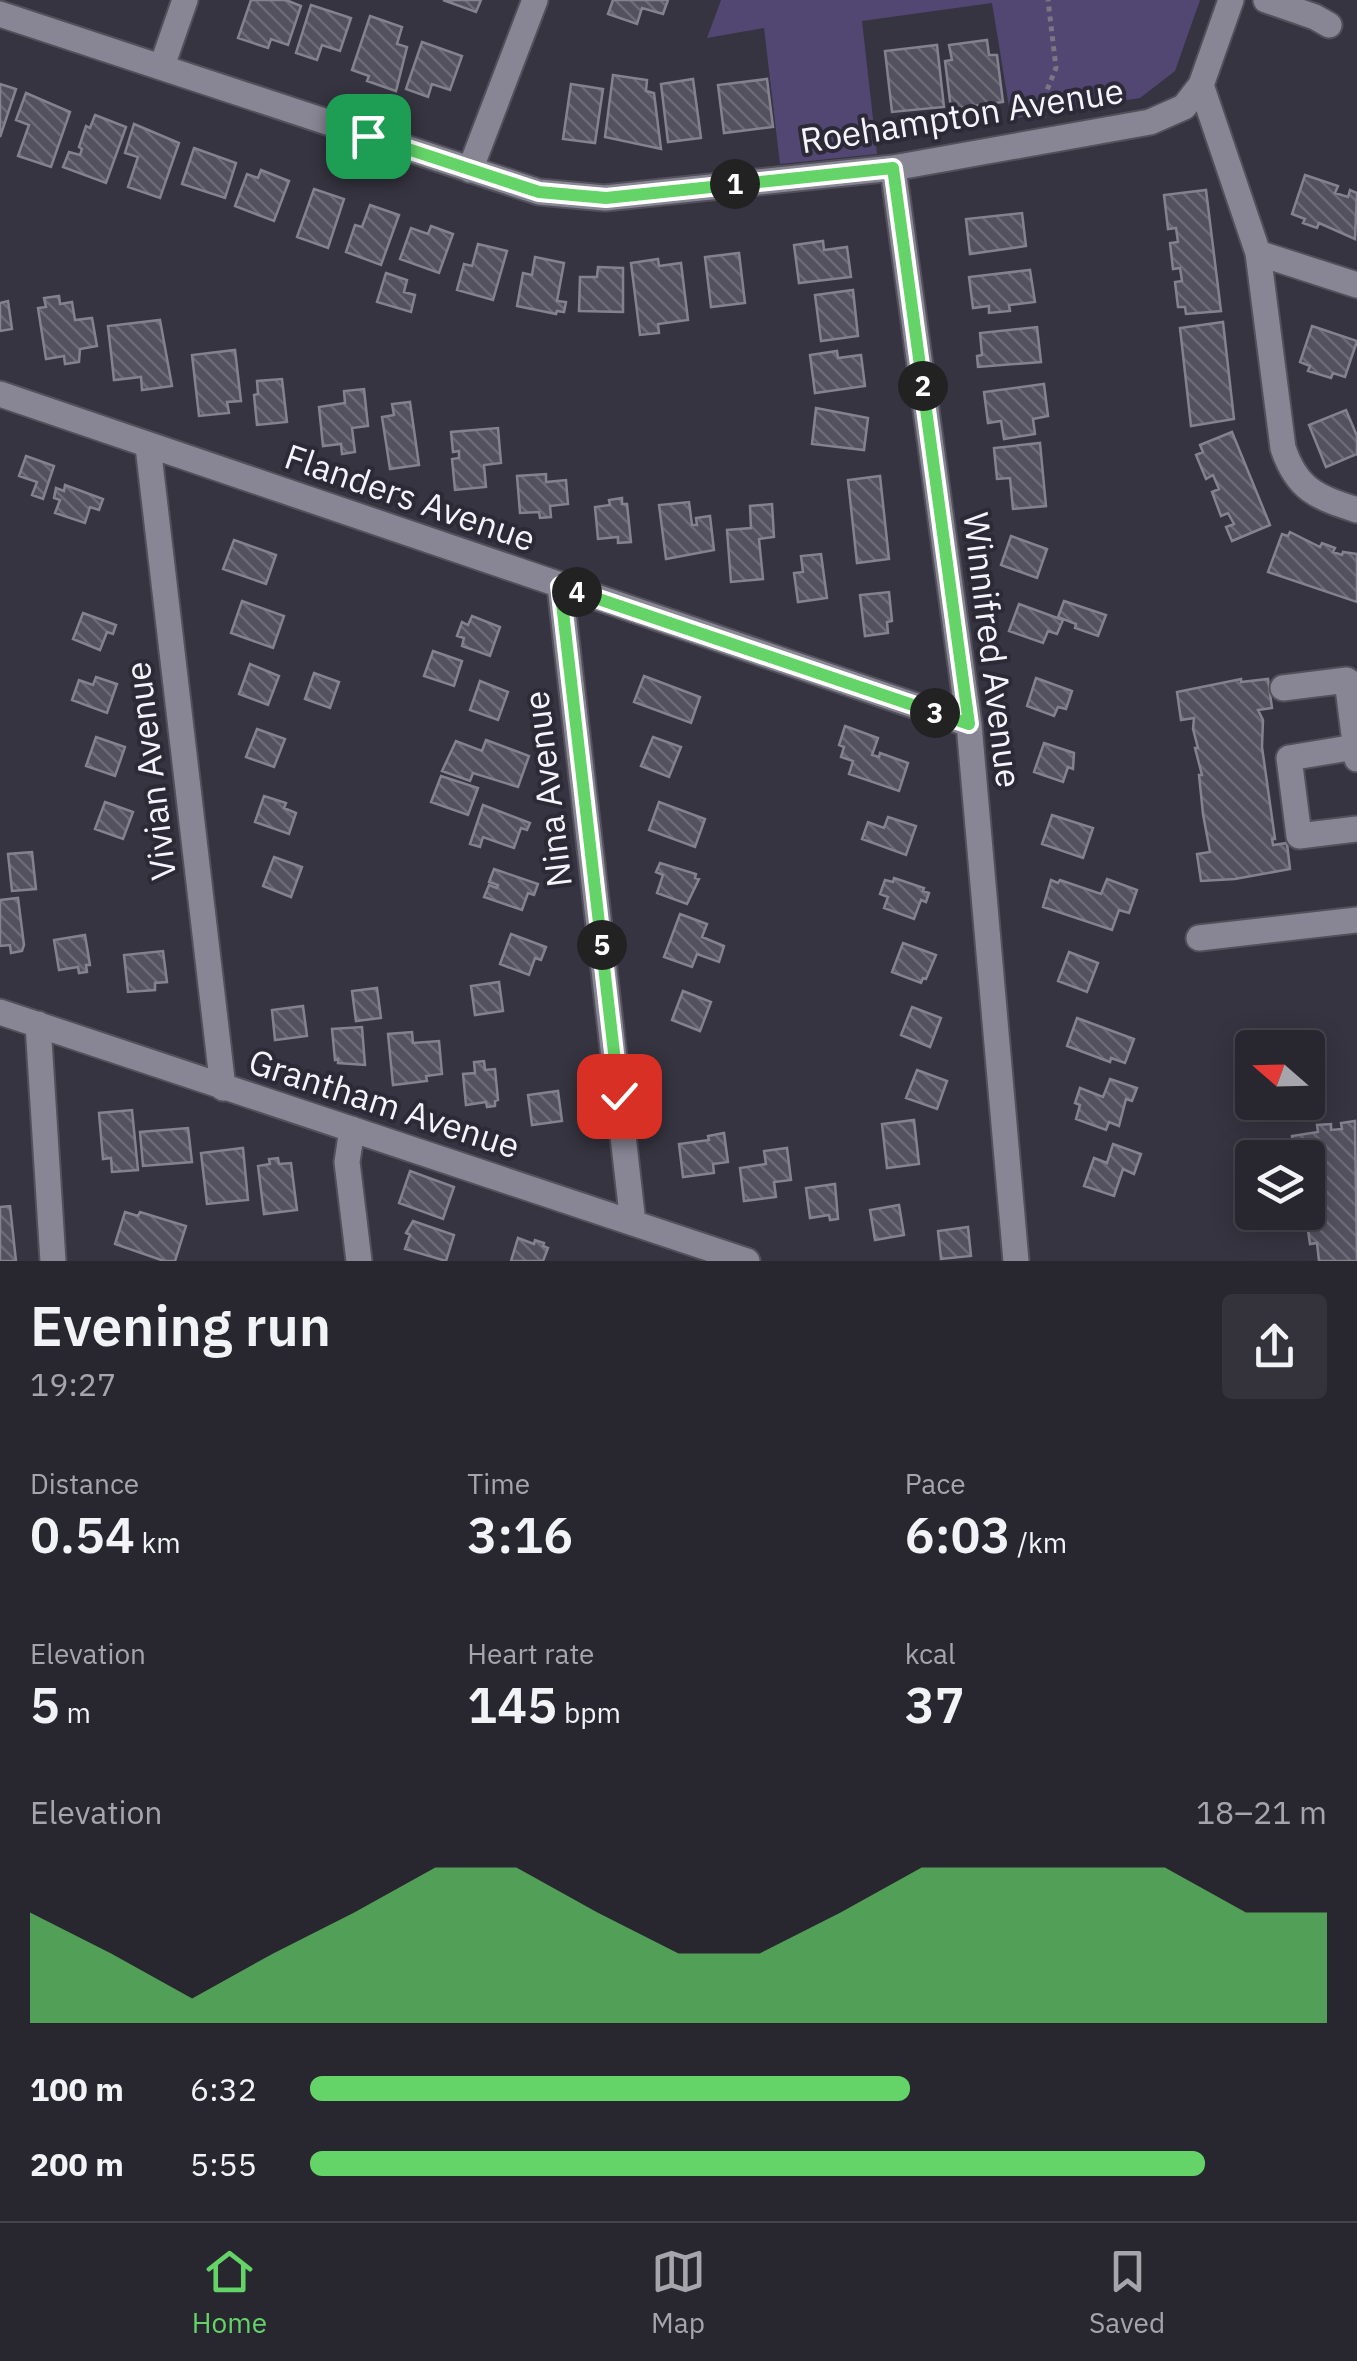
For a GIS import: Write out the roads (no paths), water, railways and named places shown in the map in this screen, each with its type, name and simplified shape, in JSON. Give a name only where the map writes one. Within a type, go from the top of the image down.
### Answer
[{"type":"street","points":[[162,66],[185,0]]},
{"type":"street","points":[[470,170],[535,0]]},
{"type":"street","points":[[1230,0],[1201,85],[1258,253],[1283,448],[1290,468],[1303,486],[1321,498],[1357,510]]},
{"type":"street","points":[[1266,0],[1329,26]]},
{"type":"street","name":"Roehampton Avenue","points":[[0,14],[539,192],[606,198],[893,168],[1150,122],[1184,106],[1201,85]]},
{"type":"street","name":"Winnifred Avenue","points":[[893,168],[969,724],[1016,1261]]},
{"type":"street","points":[[1258,253],[1357,285]]},
{"type":"street","name":"Flanders Avenue","points":[[0,394],[969,724]]},
{"type":"street","name":"Vivian Avenue","points":[[148,446],[224,1088]]},
{"type":"street","name":"Nina Avenue","points":[[560,586],[634,1223]]},
{"type":"street","points":[[1283,688],[1347,680],[1356,753],[1289,758],[1299,836],[1357,829]]},
{"type":"street","points":[[1199,938],[1357,920]]},
{"type":"street","name":"Grantham Avenue","points":[[0,1012],[747,1261]]},
{"type":"street","points":[[38,1024],[53,1261]]},
{"type":"street","points":[[352,1130],[348,1162],[360,1261]]}]
